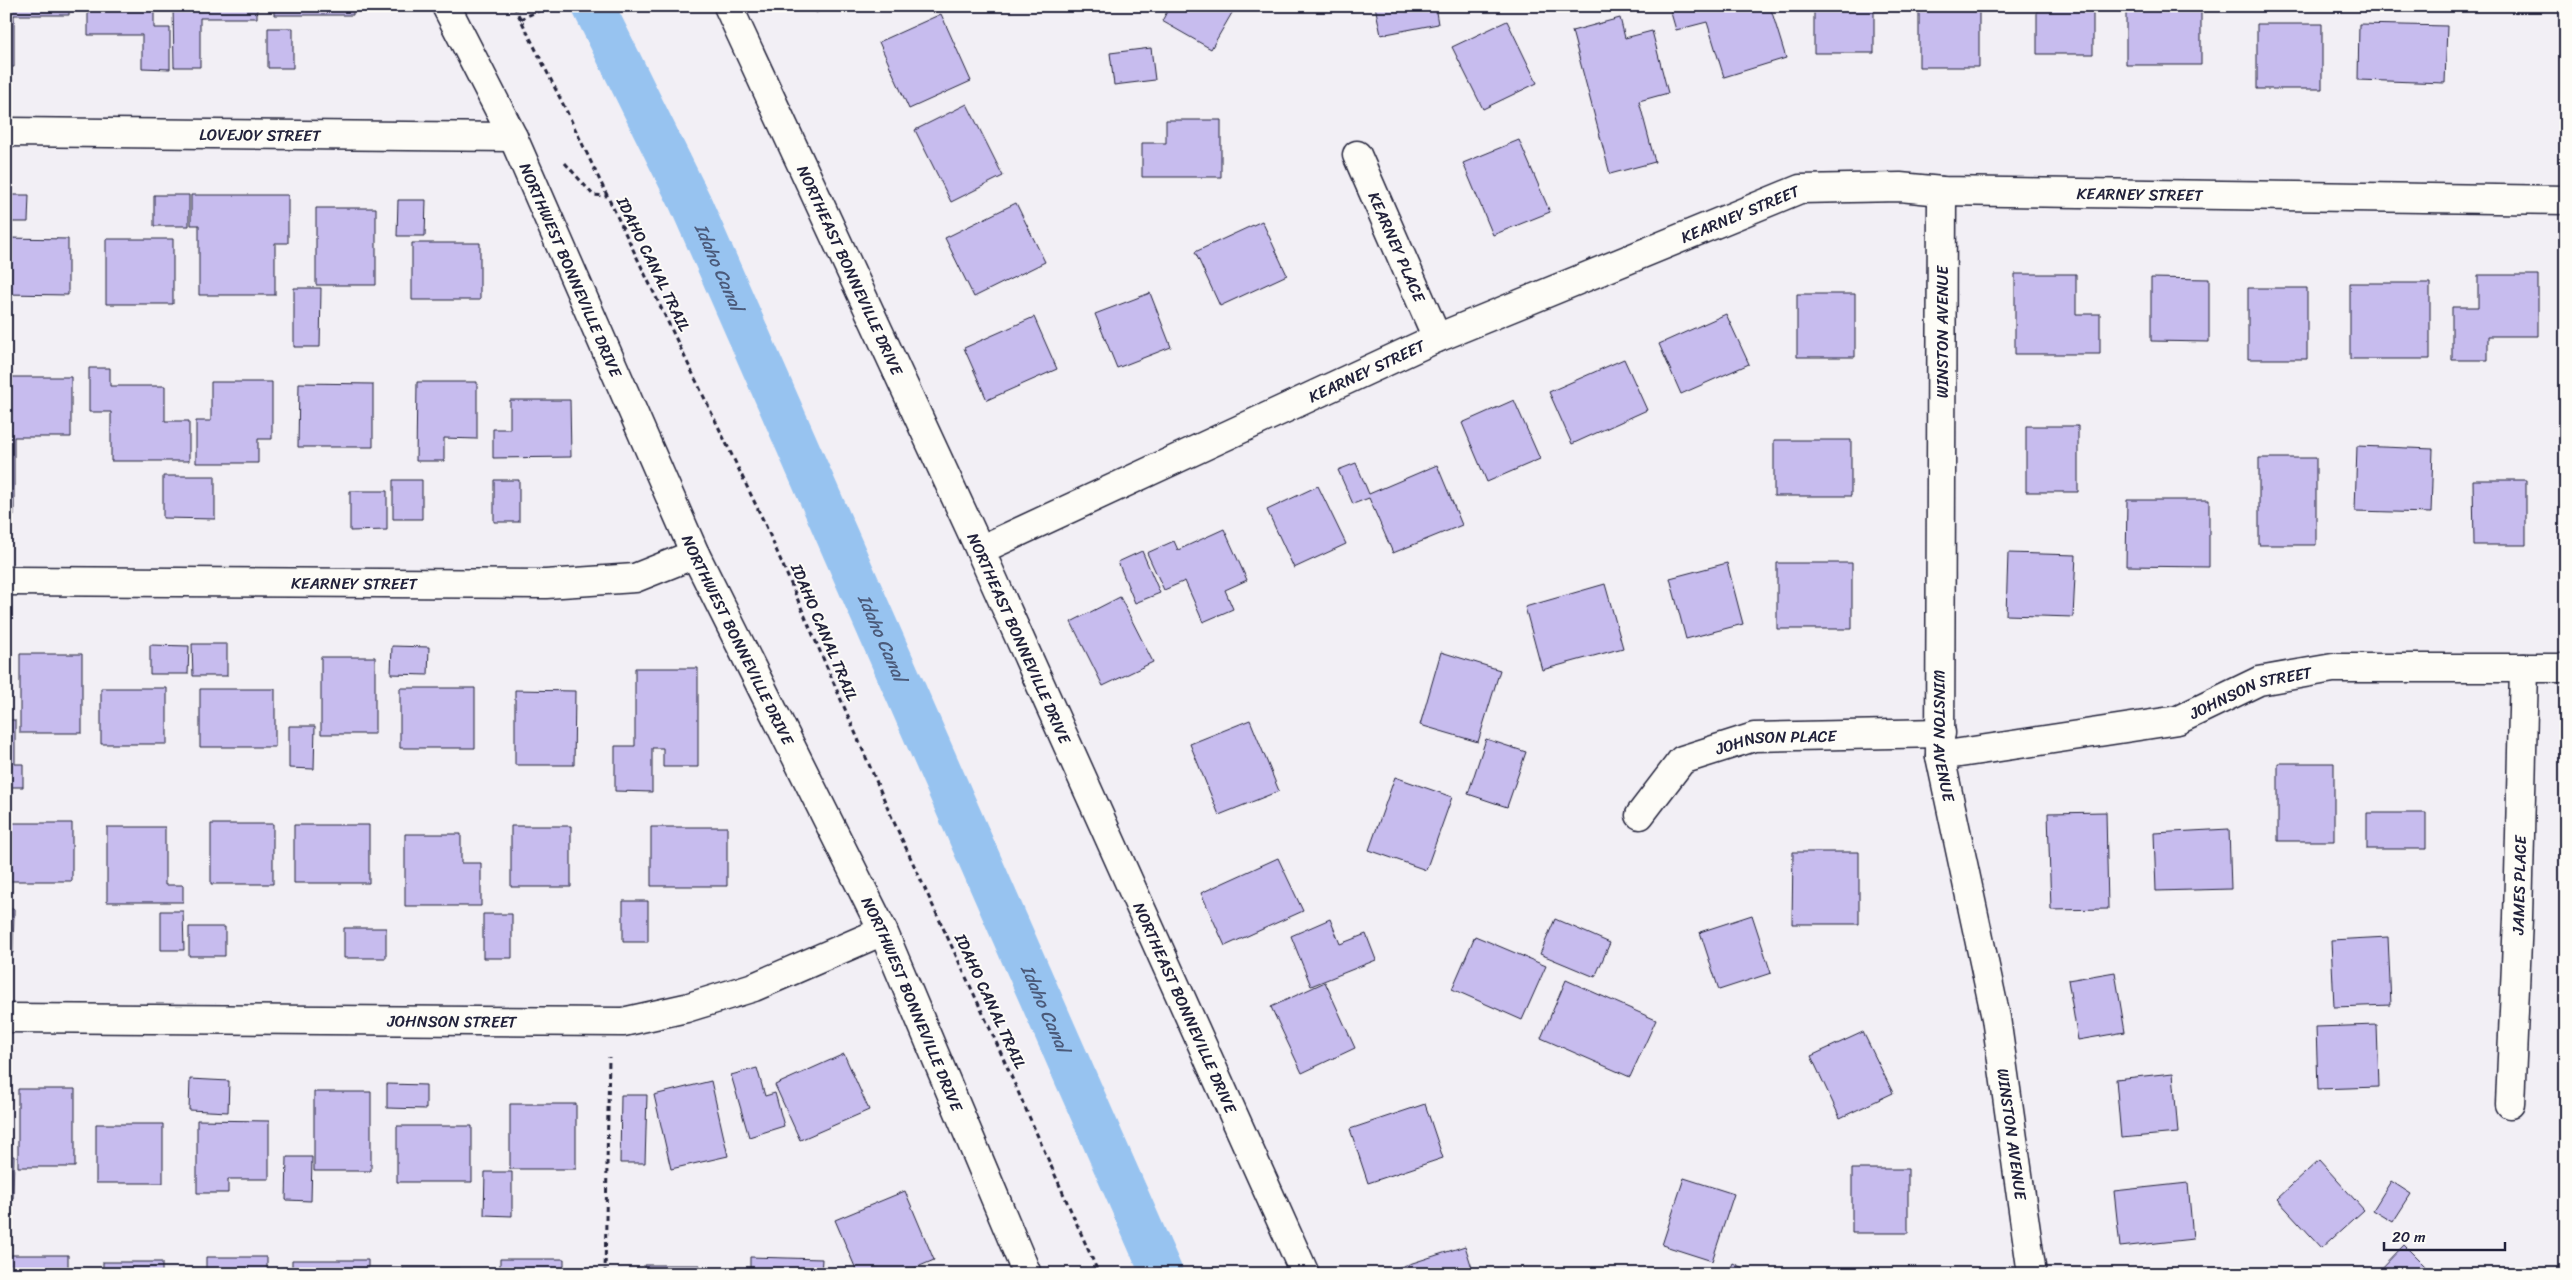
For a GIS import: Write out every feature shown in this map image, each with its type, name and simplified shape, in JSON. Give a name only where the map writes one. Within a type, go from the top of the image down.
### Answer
[{"type":"street","name":"NORTHWEST BONNEVILLE DRIVE","points":[[446,6],[513,137],[695,554],[883,931],[1027,1274]]},
{"type":"street","name":"NORTHEAST BONNEVILLE DRIVE","points":[[728,6],[980,550],[1305,1274]]},
{"type":"street","name":"LOVEJOY STREET","points":[[6,132],[513,137]]},
{"type":"street","name":"KEARNEY PLACE","points":[[1357,154],[1437,338]]},
{"type":"street","name":"KEARNEY STREET","points":[[980,550],[1437,338],[1800,190],[1900,187],[1942,191],[2566,200]]},
{"type":"street","name":"WINSTON AVENUE","points":[[1942,191],[1940,744],[1996,1018],[2032,1274]]},
{"type":"street","name":"KEARNEY STREET","points":[[6,582],[546,584],[635,578],[695,554]]},
{"type":"street","name":"JOHNSON STREET","points":[[1940,744],[2178,720],[2259,681],[2333,668],[2566,668]]},
{"type":"street","name":"JAMES PLACE","points":[[2510,1104],[2518,918],[2524,668]]},
{"type":"street","name":"JOHNSON PLACE","points":[[1640,815],[1682,760],[1754,737],[1940,744]]},
{"type":"street","name":"JOHNSON STREET","points":[[6,1018],[623,1022],[686,1008],[754,987],[883,931]]},
{"type":"path","name":"IDAHO CANAL TRAIL","points":[[514,6],[765,524],[893,820],[992,1033],[1099,1274]]},
{"type":"path","points":[[520,19],[550,6]]},
{"type":"path","points":[[605,1274],[609,1052]]},
{"type":"building","points":[[6,6],[69,6],[69,15],[14,15],[14,67],[6,67]]},
{"type":"building","points":[[88,6],[154,6],[154,28],[170,28],[170,69],[142,68],[142,35],[88,35]]},
{"type":"building","points":[[173,6],[257,6],[257,18],[200,18],[200,67],[174,67]]},
{"type":"building","points":[[274,6],[353,6],[353,15],[274,15]]},
{"type":"building","points":[[813,6],[831,6],[816,13]]},
{"type":"building","points":[[1170,6],[1236,6],[1211,49],[1162,21]]},
{"type":"building","points":[[1375,6],[1435,6],[1438,24],[1381,35]]},
{"type":"building","points":[[1669,6],[1770,6],[1786,58],[1724,77],[1707,22],[1676,30]]},
{"type":"building","points":[[1814,6],[1874,6],[1874,53],[1814,53]]},
{"type":"building","points":[[1919,6],[1979,6],[1979,67],[1919,67]]},
{"type":"building","points":[[2037,6],[2093,6],[2093,54],[2037,54]]},
{"type":"building","points":[[2126,6],[2201,6],[2201,65],[2126,65]]},
{"type":"building","points":[[941,14],[971,81],[909,109],[879,42]]},
{"type":"building","points":[[1620,18],[1625,38],[1652,31],[1668,93],[1639,101],[1655,162],[1610,174],[1572,31]]},
{"type":"building","points":[[1507,21],[1537,83],[1483,109],[1452,47]]},
{"type":"building","points":[[2257,24],[2322,24],[2322,89],[2257,89]]},
{"type":"building","points":[[2359,24],[2447,26],[2445,83],[2358,80]]},
{"type":"building","points":[[268,28],[293,28],[293,68],[268,68]]},
{"type":"building","points":[[2562,32],[2566,32],[2566,100],[2562,100]]},
{"type":"building","points":[[1151,48],[1155,80],[1114,85],[1110,53]]},
{"type":"building","points":[[967,104],[1003,176],[951,202],[915,130]]},
{"type":"building","points":[[1166,120],[1221,120],[1221,177],[1142,177],[1142,143],[1166,143]]},
{"type":"building","points":[[1519,140],[1550,212],[1493,235],[1463,163]]},
{"type":"building","points":[[6,195],[29,195],[28,222],[6,222]]},
{"type":"building","points":[[154,195],[189,195],[189,226],[154,226]]},
{"type":"building","points":[[191,195],[288,195],[288,243],[275,243],[275,295],[199,295],[199,225],[191,225]]},
{"type":"building","points":[[398,200],[426,200],[425,236],[397,236]]},
{"type":"building","points":[[1016,203],[1045,262],[974,297],[945,238]]},
{"type":"building","points":[[316,208],[376,208],[376,285],[316,285]]},
{"type":"building","points":[[1262,221],[1287,275],[1220,306],[1195,252]]},
{"type":"building","points":[[6,238],[68,239],[68,295],[6,294]]},
{"type":"building","points":[[106,239],[173,239],[173,304],[106,304]]},
{"type":"building","points":[[412,243],[480,243],[480,300],[412,300]]},
{"type":"building","points":[[2015,274],[2076,274],[2076,314],[2100,314],[2100,354],[2015,354]]},
{"type":"building","points":[[2478,275],[2538,275],[2538,336],[2488,336],[2488,360],[2452,360],[2452,307],[2478,307]]},
{"type":"building","points":[[2151,278],[2209,279],[2209,342],[2151,341]]},
{"type":"building","points":[[2350,283],[2430,283],[2430,359],[2350,359]]},
{"type":"building","points":[[294,288],[321,288],[320,347],[294,347]]},
{"type":"building","points":[[2248,288],[2307,288],[2307,359],[2248,359]]},
{"type":"building","points":[[1150,293],[1171,347],[1117,368],[1095,314]]},
{"type":"building","points":[[1797,294],[1855,294],[1855,357],[1797,357]]},
{"type":"building","points":[[1726,314],[1749,364],[1681,394],[1659,344]]},
{"type":"building","points":[[1034,317],[1057,369],[987,400],[964,348]]},
{"type":"building","points":[[1624,359],[1647,410],[1572,444],[1549,392]]},
{"type":"building","points":[[89,368],[110,368],[110,386],[165,386],[165,421],[189,421],[189,461],[111,461],[111,412],[89,412]]},
{"type":"building","points":[[11,377],[71,377],[71,437],[14,437],[14,515],[6,515],[6,400],[11,400]]},
{"type":"building","points":[[211,382],[272,382],[272,439],[258,439],[258,463],[196,463],[196,421],[211,421]]},
{"type":"building","points":[[417,382],[477,382],[477,439],[444,438],[444,461],[416,461]]},
{"type":"building","points":[[299,383],[373,384],[373,447],[298,447]]},
{"type":"building","points":[[510,400],[570,400],[571,457],[493,458],[493,429],[510,429]]},
{"type":"building","points":[[1514,400],[1540,459],[1487,482],[1462,423]]},
{"type":"building","points":[[2026,426],[2078,426],[2078,492],[2026,492]]},
{"type":"building","points":[[1774,440],[1851,440],[1851,496],[1774,496]]},
{"type":"building","points":[[2357,446],[2433,449],[2431,513],[2355,511]]},
{"type":"building","points":[[2259,458],[2316,458],[2316,545],[2259,545]]},
{"type":"building","points":[[1356,463],[1369,494],[1437,465],[1462,525],[1393,553],[1369,498],[1353,504],[1338,470]]},
{"type":"building","points":[[163,476],[215,476],[215,519],[163,518]]},
{"type":"building","points":[[393,480],[422,480],[422,519],[393,519]]},
{"type":"building","points":[[494,480],[519,480],[519,522],[494,522]]},
{"type":"building","points":[[2473,480],[2526,480],[2526,545],[2474,545]]},
{"type":"building","points":[[1318,486],[1346,544],[1294,568],[1267,510]]},
{"type":"building","points":[[350,491],[387,491],[387,530],[350,531]]},
{"type":"building","points":[[2127,500],[2209,500],[2209,567],[2126,566]]},
{"type":"building","points":[[1224,529],[1247,580],[1225,590],[1233,609],[1203,622],[1185,581],[1164,590],[1147,553],[1174,541],[1178,550]]},
{"type":"building","points":[[1142,551],[1160,593],[1135,603],[1118,562]]},
{"type":"building","points":[[2008,553],[2076,555],[2073,617],[2006,615]]},
{"type":"building","points":[[1727,563],[1743,624],[1686,639],[1670,578]]},
{"type":"building","points":[[1777,563],[1852,563],[1852,629],[1777,629]]},
{"type":"building","points":[[1605,584],[1623,648],[1542,670],[1525,607]]},
{"type":"building","points":[[1120,597],[1153,662],[1103,686],[1071,622]]},
{"type":"building","points":[[192,644],[227,644],[227,676],[193,676]]},
{"type":"building","points":[[150,645],[189,646],[188,674],[150,674]]},
{"type":"building","points":[[392,646],[429,647],[428,675],[391,674]]},
{"type":"building","points":[[1441,652],[1500,670],[1478,742],[1420,725]]},
{"type":"building","points":[[20,654],[82,654],[82,733],[20,733]]},
{"type":"building","points":[[321,657],[375,657],[375,734],[321,734]]},
{"type":"building","points":[[635,668],[698,668],[698,767],[663,767],[663,748],[652,748],[652,792],[615,791],[615,746],[635,746]]},
{"type":"building","points":[[101,688],[167,688],[167,744],[101,744]]},
{"type":"building","points":[[400,688],[475,688],[475,748],[400,748]]},
{"type":"building","points":[[200,689],[275,689],[275,747],[200,747]]},
{"type":"building","points":[[515,690],[575,691],[574,765],[515,765]]},
{"type":"building","points":[[6,720],[15,720],[15,764],[23,764],[23,787],[6,787]]},
{"type":"building","points":[[1250,720],[1279,791],[1219,815],[1190,744]]},
{"type":"building","points":[[289,726],[315,726],[314,769],[289,768]]},
{"type":"building","points":[[1486,739],[1526,752],[1507,807],[1468,794]]},
{"type":"building","points":[[2278,763],[2334,763],[2334,841],[2278,841]]},
{"type":"building","points":[[1395,777],[1452,797],[1426,870],[1369,850]]},
{"type":"building","points":[[2106,812],[2108,909],[2051,910],[2048,813]]},
{"type":"building","points":[[2367,813],[2426,813],[2426,849],[2367,849]]},
{"type":"building","points":[[10,823],[72,823],[72,881],[10,881]]},
{"type":"building","points":[[211,824],[273,824],[273,884],[211,884]]},
{"type":"building","points":[[294,825],[369,825],[369,883],[294,883]]},
{"type":"building","points":[[511,826],[571,826],[571,887],[511,887]]},
{"type":"building","points":[[107,827],[165,827],[165,885],[183,885],[183,902],[107,902]]},
{"type":"building","points":[[651,827],[727,827],[727,886],[651,886]]},
{"type":"building","points":[[2229,829],[2231,889],[2156,891],[2154,833]]},
{"type":"building","points":[[405,834],[461,834],[461,863],[481,863],[481,906],[405,906]]},
{"type":"building","points":[[1793,852],[1859,852],[1859,924],[1792,924]]},
{"type":"building","points":[[1278,858],[1303,911],[1225,946],[1201,893]]},
{"type":"building","points":[[623,901],[648,901],[648,942],[623,942]]},
{"type":"building","points":[[6,909],[14,909],[13,953],[6,953]]},
{"type":"building","points":[[161,911],[183,911],[184,950],[161,950]]},
{"type":"building","points":[[483,914],[512,914],[512,958],[483,958]]},
{"type":"building","points":[[1752,915],[1771,973],[1719,990],[1700,932]]},
{"type":"building","points":[[1330,919],[1340,944],[1366,934],[1376,960],[1311,986],[1291,936]]},
{"type":"building","points":[[1555,919],[1610,943],[1595,977],[1540,954]]},
{"type":"building","points":[[189,927],[225,927],[225,956],[189,956]]},
{"type":"building","points":[[344,928],[386,928],[386,958],[344,958]]},
{"type":"building","points":[[1475,936],[1546,966],[1522,1020],[1452,989]]},
{"type":"building","points":[[2388,937],[2391,1005],[2334,1007],[2331,940]]},
{"type":"building","points":[[2115,972],[2125,1032],[2078,1040],[2068,980]]},
{"type":"building","points":[[1566,980],[1656,1020],[1630,1077],[1541,1038]]},
{"type":"building","points":[[1325,982],[1355,1048],[1302,1073],[1271,1007]]},
{"type":"building","points":[[2377,1025],[2379,1087],[2318,1089],[2316,1027]]},
{"type":"building","points":[[1863,1032],[1893,1093],[1840,1118],[1811,1056]]},
{"type":"building","points":[[844,1054],[869,1110],[800,1140],[775,1085]]},
{"type":"building","points":[[757,1068],[765,1096],[775,1093],[784,1126],[749,1137],[731,1075]]},
{"type":"building","points":[[2173,1073],[2178,1133],[2121,1138],[2116,1079]]},
{"type":"building","points":[[190,1079],[229,1081],[228,1112],[189,1110]]},
{"type":"building","points":[[711,1081],[728,1156],[671,1169],[654,1095]]},
{"type":"building","points":[[387,1084],[426,1085],[426,1109],[387,1108]]},
{"type":"building","points":[[18,1089],[75,1089],[75,1167],[18,1167]]},
{"type":"building","points":[[314,1092],[371,1092],[371,1171],[314,1171]]},
{"type":"building","points":[[621,1095],[647,1095],[645,1163],[620,1163]]},
{"type":"building","points":[[510,1104],[576,1104],[576,1169],[510,1169]]},
{"type":"building","points":[[1425,1104],[1443,1158],[1368,1183],[1350,1129]]},
{"type":"building","points":[[197,1120],[269,1121],[269,1179],[228,1179],[228,1193],[197,1193]]},
{"type":"building","points":[[96,1124],[163,1124],[163,1183],[96,1183]]},
{"type":"building","points":[[397,1126],[472,1126],[472,1182],[397,1182]]},
{"type":"building","points":[[6,1156],[14,1156],[13,1198],[6,1198]]},
{"type":"building","points":[[287,1157],[312,1157],[311,1201],[286,1200]]},
{"type":"building","points":[[2319,1160],[2364,1210],[2322,1248],[2277,1199]]},
{"type":"building","points":[[1852,1169],[1908,1169],[1908,1233],[1852,1233]]},
{"type":"building","points":[[485,1172],[512,1172],[512,1216],[484,1215]]},
{"type":"building","points":[[1684,1178],[1734,1194],[1712,1261],[1662,1245]]},
{"type":"building","points":[[2391,1181],[2411,1194],[2393,1222],[2373,1210]]},
{"type":"building","points":[[2188,1183],[2193,1239],[2120,1247],[2114,1191]]},
{"type":"building","points":[[905,1191],[934,1260],[901,1274],[858,1274],[835,1220]]},
{"type":"building","points":[[2404,1245],[2433,1274],[2376,1274]]},
{"type":"building","points":[[1465,1246],[1474,1274],[1395,1274],[1394,1269]]},
{"type":"building","points":[[9,1255],[68,1255],[68,1274],[8,1274]]},
{"type":"building","points":[[206,1257],[267,1257],[267,1274],[206,1274]]},
{"type":"building","points":[[750,1257],[822,1259],[821,1274],[750,1274]]},
{"type":"building","points":[[500,1259],[564,1259],[564,1274],[500,1274]]},
{"type":"building","points":[[292,1260],[368,1260],[368,1274],[292,1274]]},
{"type":"building","points":[[103,1262],[162,1262],[162,1274],[103,1274]]},
{"type":"building","points":[[1733,1263],[1754,1274],[1728,1274]]},
{"type":"building","points":[[644,1265],[700,1265],[700,1274],[644,1274]]},
{"type":"building","points":[[403,1268],[460,1268],[460,1274],[403,1274]]},
{"type":"waterway","name":"Idaho Canal","points":[[593,6],[690,202],[1162,1274]]}]
